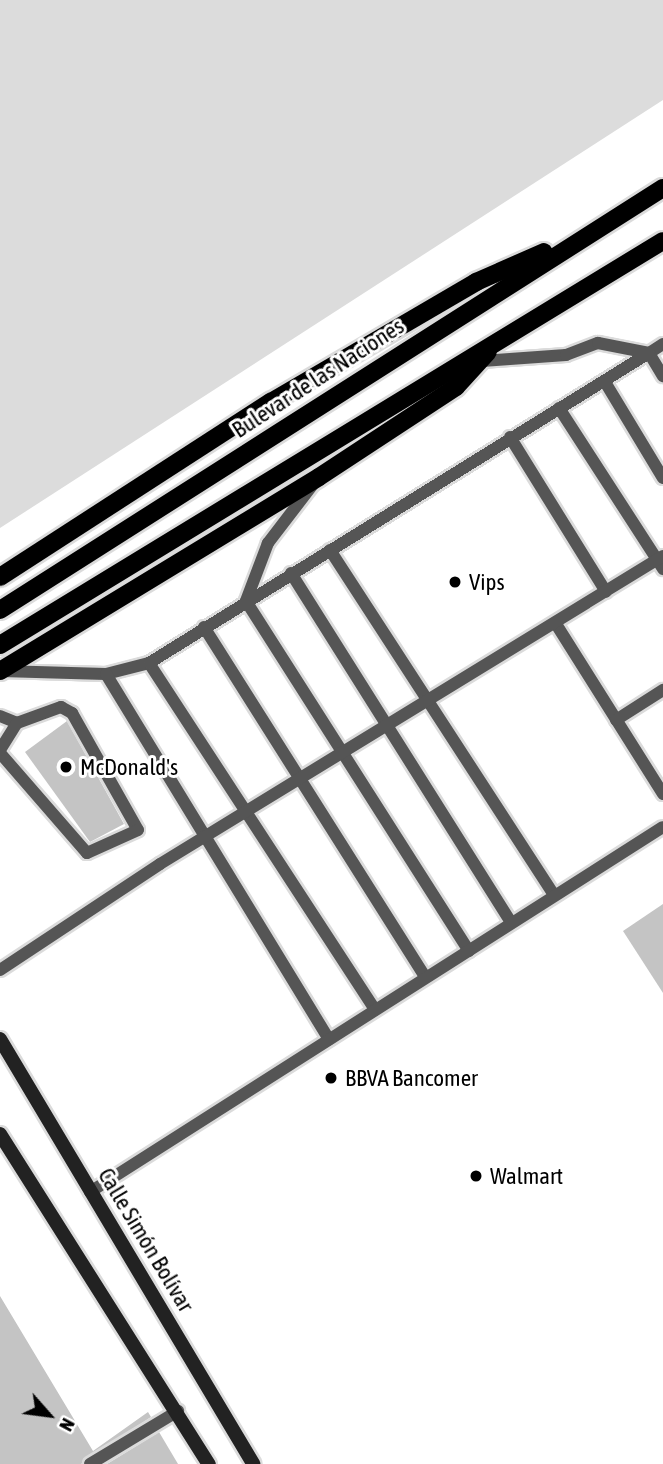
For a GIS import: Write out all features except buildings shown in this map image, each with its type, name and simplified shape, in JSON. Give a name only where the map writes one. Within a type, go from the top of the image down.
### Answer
[{"type":"main road","name":"Bulevar de las Naciones","points":[[7,606],[663,188]]},
{"type":"main road","points":[[0,577],[385,335],[477,282],[599,228]]},
{"type":"main road","points":[[0,645],[663,241]]},
{"type":"main road","points":[[0,671],[318,477],[456,387],[498,340]]},
{"type":"main road","name":"Calle Simón Bolívar","points":[[0,1039],[253,1464]]},
{"type":"main road","points":[[0,1134],[178,1411],[209,1464]]},
{"type":"lane","points":[[482,361],[566,355],[598,343],[649,353],[663,376]]},
{"type":"lane","points":[[0,671],[106,674],[149,663],[663,344]]},
{"type":"lane","points":[[605,382],[663,478]]},
{"type":"lane","points":[[0,970],[202,840],[298,783],[426,699],[661,561],[559,408]]},
{"type":"lane","points":[[510,437],[606,592]]},
{"type":"lane","points":[[246,601],[268,543],[318,477]]},
{"type":"lane","points":[[330,550],[554,895]]},
{"type":"lane","points":[[291,573],[385,726],[512,923]]},
{"type":"lane","points":[[246,601],[469,951]]},
{"type":"lane","points":[[555,624],[663,794]]},
{"type":"lane","points":[[204,627],[298,783],[425,977]]},
{"type":"lane","points":[[149,663],[375,1010]]},
{"type":"lane","points":[[106,674],[202,840],[329,1039]]},
{"type":"lane","points":[[616,720],[663,690]]},
{"type":"lane","points":[[61,707],[72,713],[138,830],[87,853],[0,752],[17,723],[61,707]]},
{"type":"lane","points":[[0,716],[17,723]]},
{"type":"lane","points":[[90,1192],[663,827]]},
{"type":"lane","points":[[90,1464],[178,1411]]},
{"type":"shaded area","points":[[0,0],[663,0],[663,100],[0,528]]},
{"type":"place","name":"Vips","points":[[455,582]]},
{"type":"place","name":"McDonald's","points":[[66,767]]},
{"type":"place","name":"BBVA Bancomer","points":[[331,1078]]},
{"type":"place","name":"Walmart","points":[[476,1176]]}]
